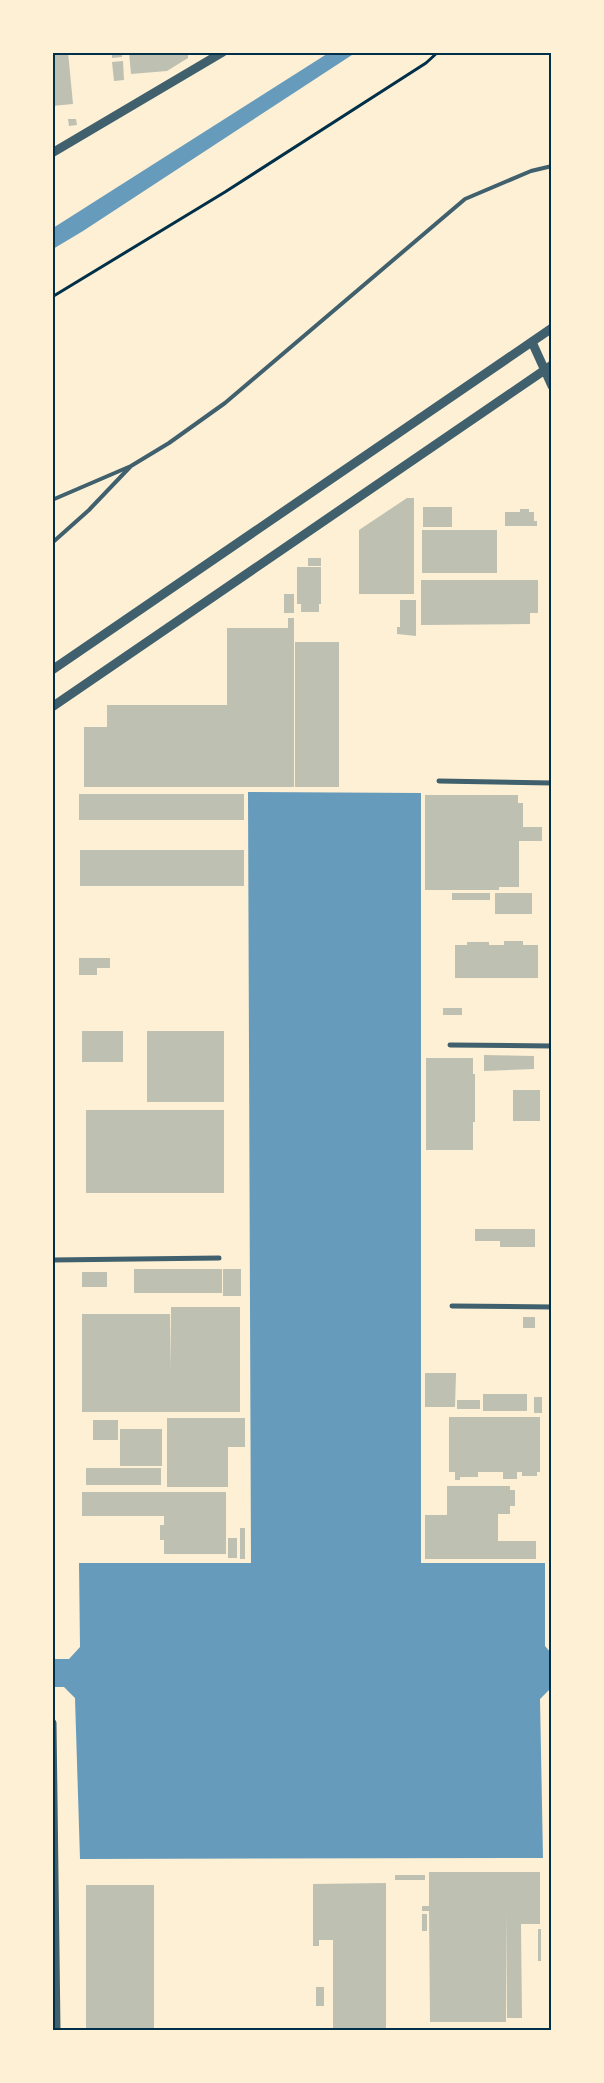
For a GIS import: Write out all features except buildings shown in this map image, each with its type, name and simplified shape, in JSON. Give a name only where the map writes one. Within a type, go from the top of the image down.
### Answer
[{"type":"street","points":[[52,153],[223,52]]},
{"type":"street","points":[[52,670],[552,328]]},
{"type":"street","points":[[532,342],[548,368],[552,386]]},
{"type":"street","points":[[52,707],[548,368]]},
{"type":"street","points":[[439,781],[552,783]]},
{"type":"street","points":[[450,1045],[552,1046]]},
{"type":"street","points":[[52,1260],[219,1258]]},
{"type":"street","points":[[452,1306],[552,1307]]},
{"type":"street","points":[[52,1723],[56,2030]]},
{"type":"lane","points":[[52,500],[131,466],[169,443],[225,403],[465,199],[531,171],[552,166]]},
{"type":"lane","points":[[52,543],[89,510],[131,466]]},
{"type":"path","points":[[52,297],[225,192],[426,63],[438,52]]},
{"type":"water","points":[[330,52],[355,53],[53,249],[53,228]]},
{"type":"water","points":[[248,792],[421,793],[421,1563],[545,1563],[545,1646],[551,1653],[552,1687],[540,1699],[543,1858],[80,1859],[75,1698],[64,1687],[52,1687],[53,1659],[69,1659],[80,1647],[79,1563],[251,1563]]}]
